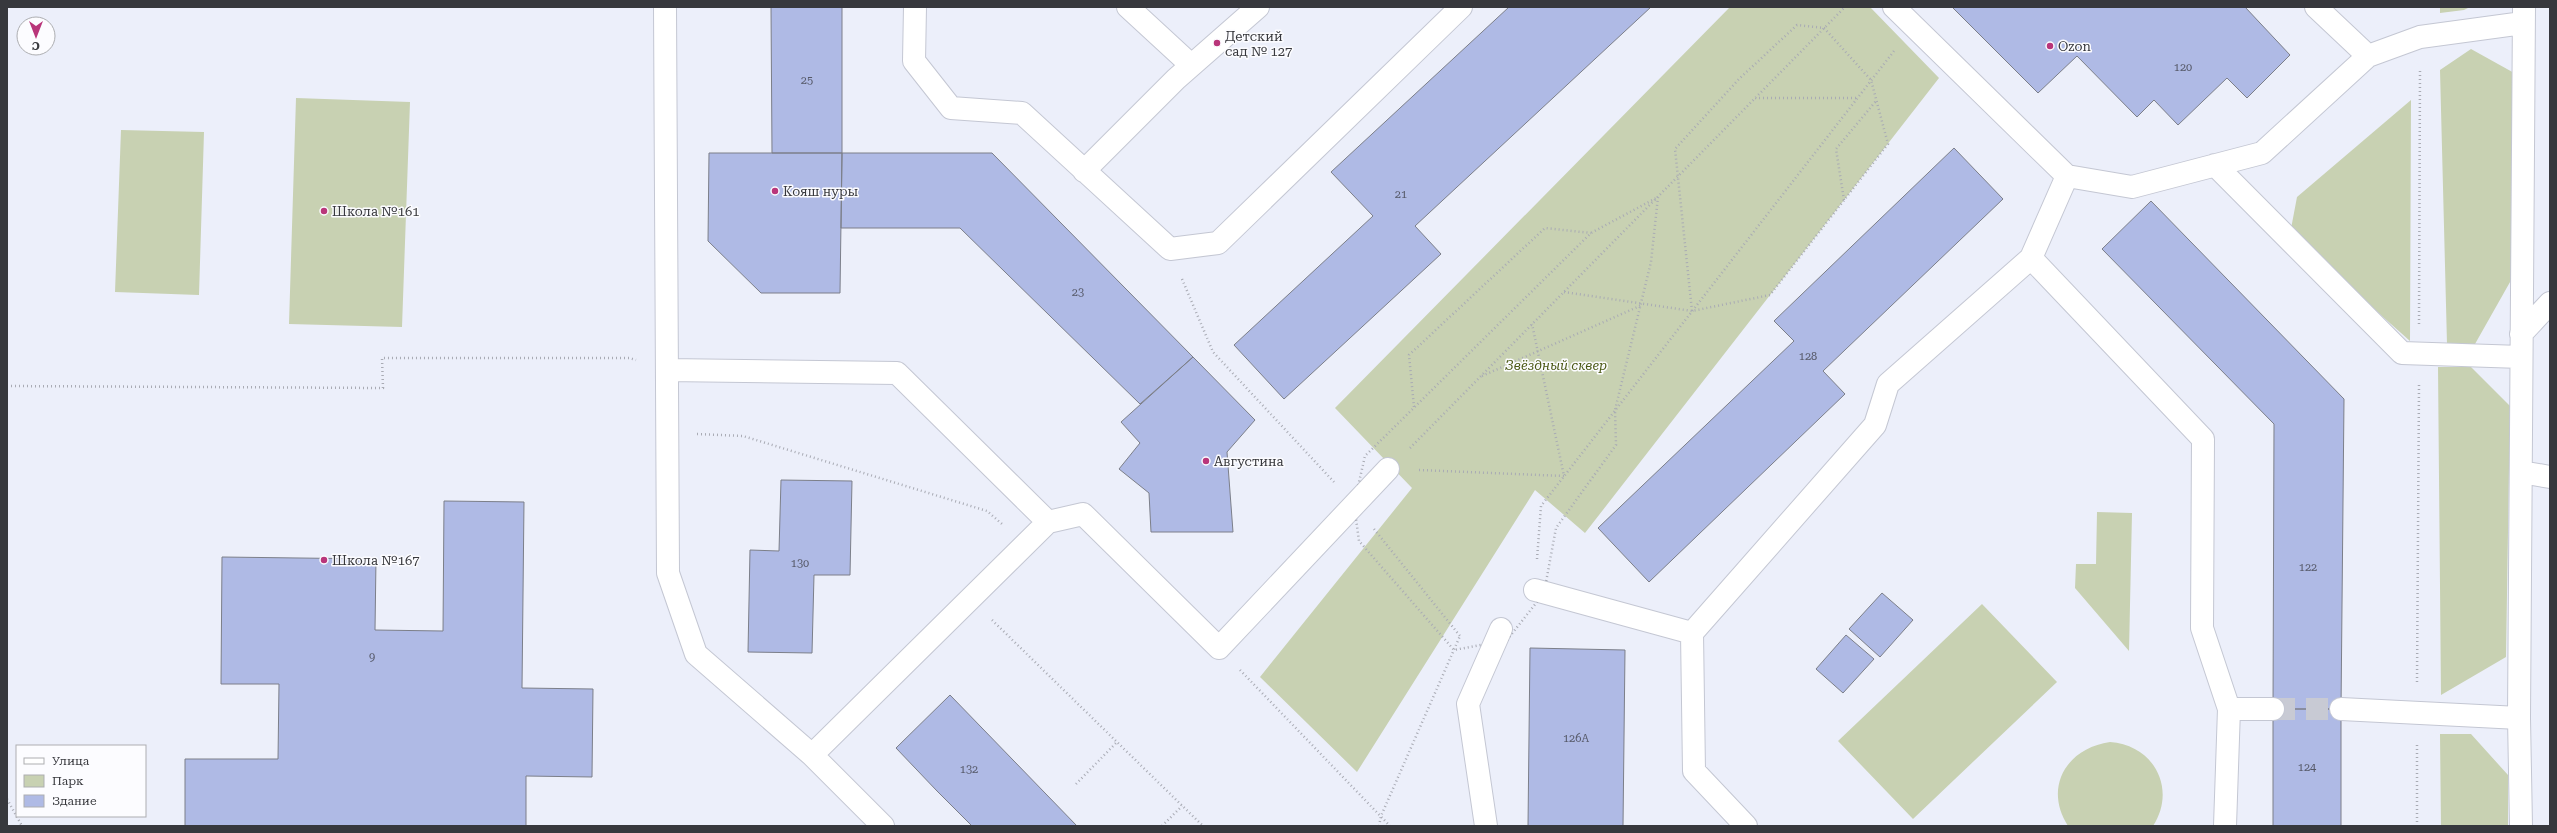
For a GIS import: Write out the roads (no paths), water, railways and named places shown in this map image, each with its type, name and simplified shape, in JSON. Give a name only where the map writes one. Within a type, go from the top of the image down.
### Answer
[{"type":"lane","points":[[665,7],[668,573],[696,654],[812,755],[883,826]]},
{"type":"lane","points":[[915,7],[914,60],[951,108],[1022,113],[1170,249],[1218,243],[1461,7]]},
{"type":"lane","points":[[1128,7],[1191,65]]},
{"type":"lane","points":[[1084,171],[1191,65],[1258,7]]},
{"type":"lane","points":[[1894,7],[2067,176],[2132,187],[2262,153],[2368,56],[2420,37],[2523,15],[2519,718],[2522,826]]},
{"type":"lane","points":[[2316,7],[2368,56]]},
{"type":"lane","points":[[2215,165],[2402,354],[2521,357]]},
{"type":"lane","points":[[1746,826],[1694,771],[1692,633],[1875,425],[1888,384],[2031,258],[2067,176]]},
{"type":"lane","points":[[2031,258],[2203,439],[2202,628],[2229,709],[2225,826]]},
{"type":"lane","points":[[2521,334],[2550,303]]},
{"type":"lane","points":[[667,370],[897,373],[1048,522]]},
{"type":"lane","points":[[812,755],[1048,522],[1083,514],[1219,648],[1388,469]]},
{"type":"lane","points":[[2521,472],[2550,478]]},
{"type":"lane","points":[[1539,591],[1692,633]]},
{"type":"lane","points":[[1486,826],[1468,704],[1498,636]]},
{"type":"lane","points":[[2229,709],[2273,709]]},
{"type":"lane","points":[[2341,709],[2519,718]]},
{"type":"tunnel","points":[[2273,709],[2341,709]]},
{"type":"place","name":"Детский сад № 127","points":[[1217,43]]},
{"type":"place","name":"Ozon","points":[[2050,46]]},
{"type":"place","name":"Кояш нуры","points":[[775,191]]},
{"type":"place","name":"Школа №161","points":[[324,211]]},
{"type":"place","name":"Августина","points":[[1206,461]]},
{"type":"place","name":"Школа №167","points":[[324,560]]},
{"type":"park label","name":"Звёздный сквер","points":[[1556,365]]}]
